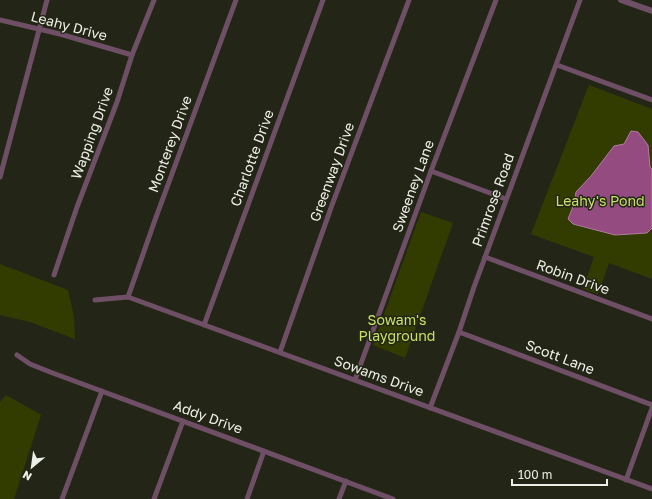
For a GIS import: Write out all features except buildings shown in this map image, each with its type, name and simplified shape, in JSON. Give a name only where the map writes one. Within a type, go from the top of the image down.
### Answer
[{"type":"street","points":[[0,177],[47,0]]},
{"type":"street","name":"Wapping Drive","points":[[54,275],[77,207],[117,102],[132,55],[154,0]]},
{"type":"street","name":"Monterey Drive","points":[[128,297],[154,220],[236,0]]},
{"type":"street","name":"Charlotte Drive","points":[[204,325],[323,0]]},
{"type":"street","name":"Greenway Drive","points":[[280,352],[335,198],[409,0]]},
{"type":"street","name":"Sweeney Lane","points":[[355,380],[431,171],[496,0]]},
{"type":"street","name":"Primrose Road","points":[[430,408],[580,0]]},
{"type":"street","points":[[621,0],[652,11]]},
{"type":"street","name":"Leahy Drive","points":[[0,20],[132,55]]},
{"type":"street","points":[[556,65],[652,100]]},
{"type":"street","points":[[431,171],[506,199]]},
{"type":"street","name":"Robin Drive","points":[[485,257],[652,319]]},
{"type":"street","name":"Sowams Drive","points":[[95,300],[128,297],[652,489]]},
{"type":"street","name":"Scott Lane","points":[[459,332],[652,406]]},
{"type":"street","name":"Addy Drive","points":[[17,354],[30,364],[393,499]]},
{"type":"street","points":[[62,499],[102,391]]},
{"type":"street","points":[[626,480],[652,406]]},
{"type":"street","points":[[154,499],[183,421]]},
{"type":"street","points":[[247,499],[264,450]]},
{"type":"street","points":[[339,499],[346,481]]},
{"type":"green space","name":"Leahy's Pond","points":[[589,85],[652,109],[652,279],[609,263],[598,294],[583,289],[594,257],[531,234]]},
{"type":"green space","name":"Sowam's Playground","points":[[421,212],[453,223],[405,358],[373,345]]},
{"type":"green space","points":[[0,264],[68,290],[74,317],[75,339],[30,322],[0,315]]},
{"type":"green space","points":[[6,395],[41,415],[14,499],[0,499],[0,402]]},
{"type":"shaded area","points":[[631,131],[638,132],[648,145],[650,167],[652,169],[652,228],[647,233],[615,235],[573,224],[568,219],[574,204],[576,192],[591,176],[614,146],[624,144]]}]
